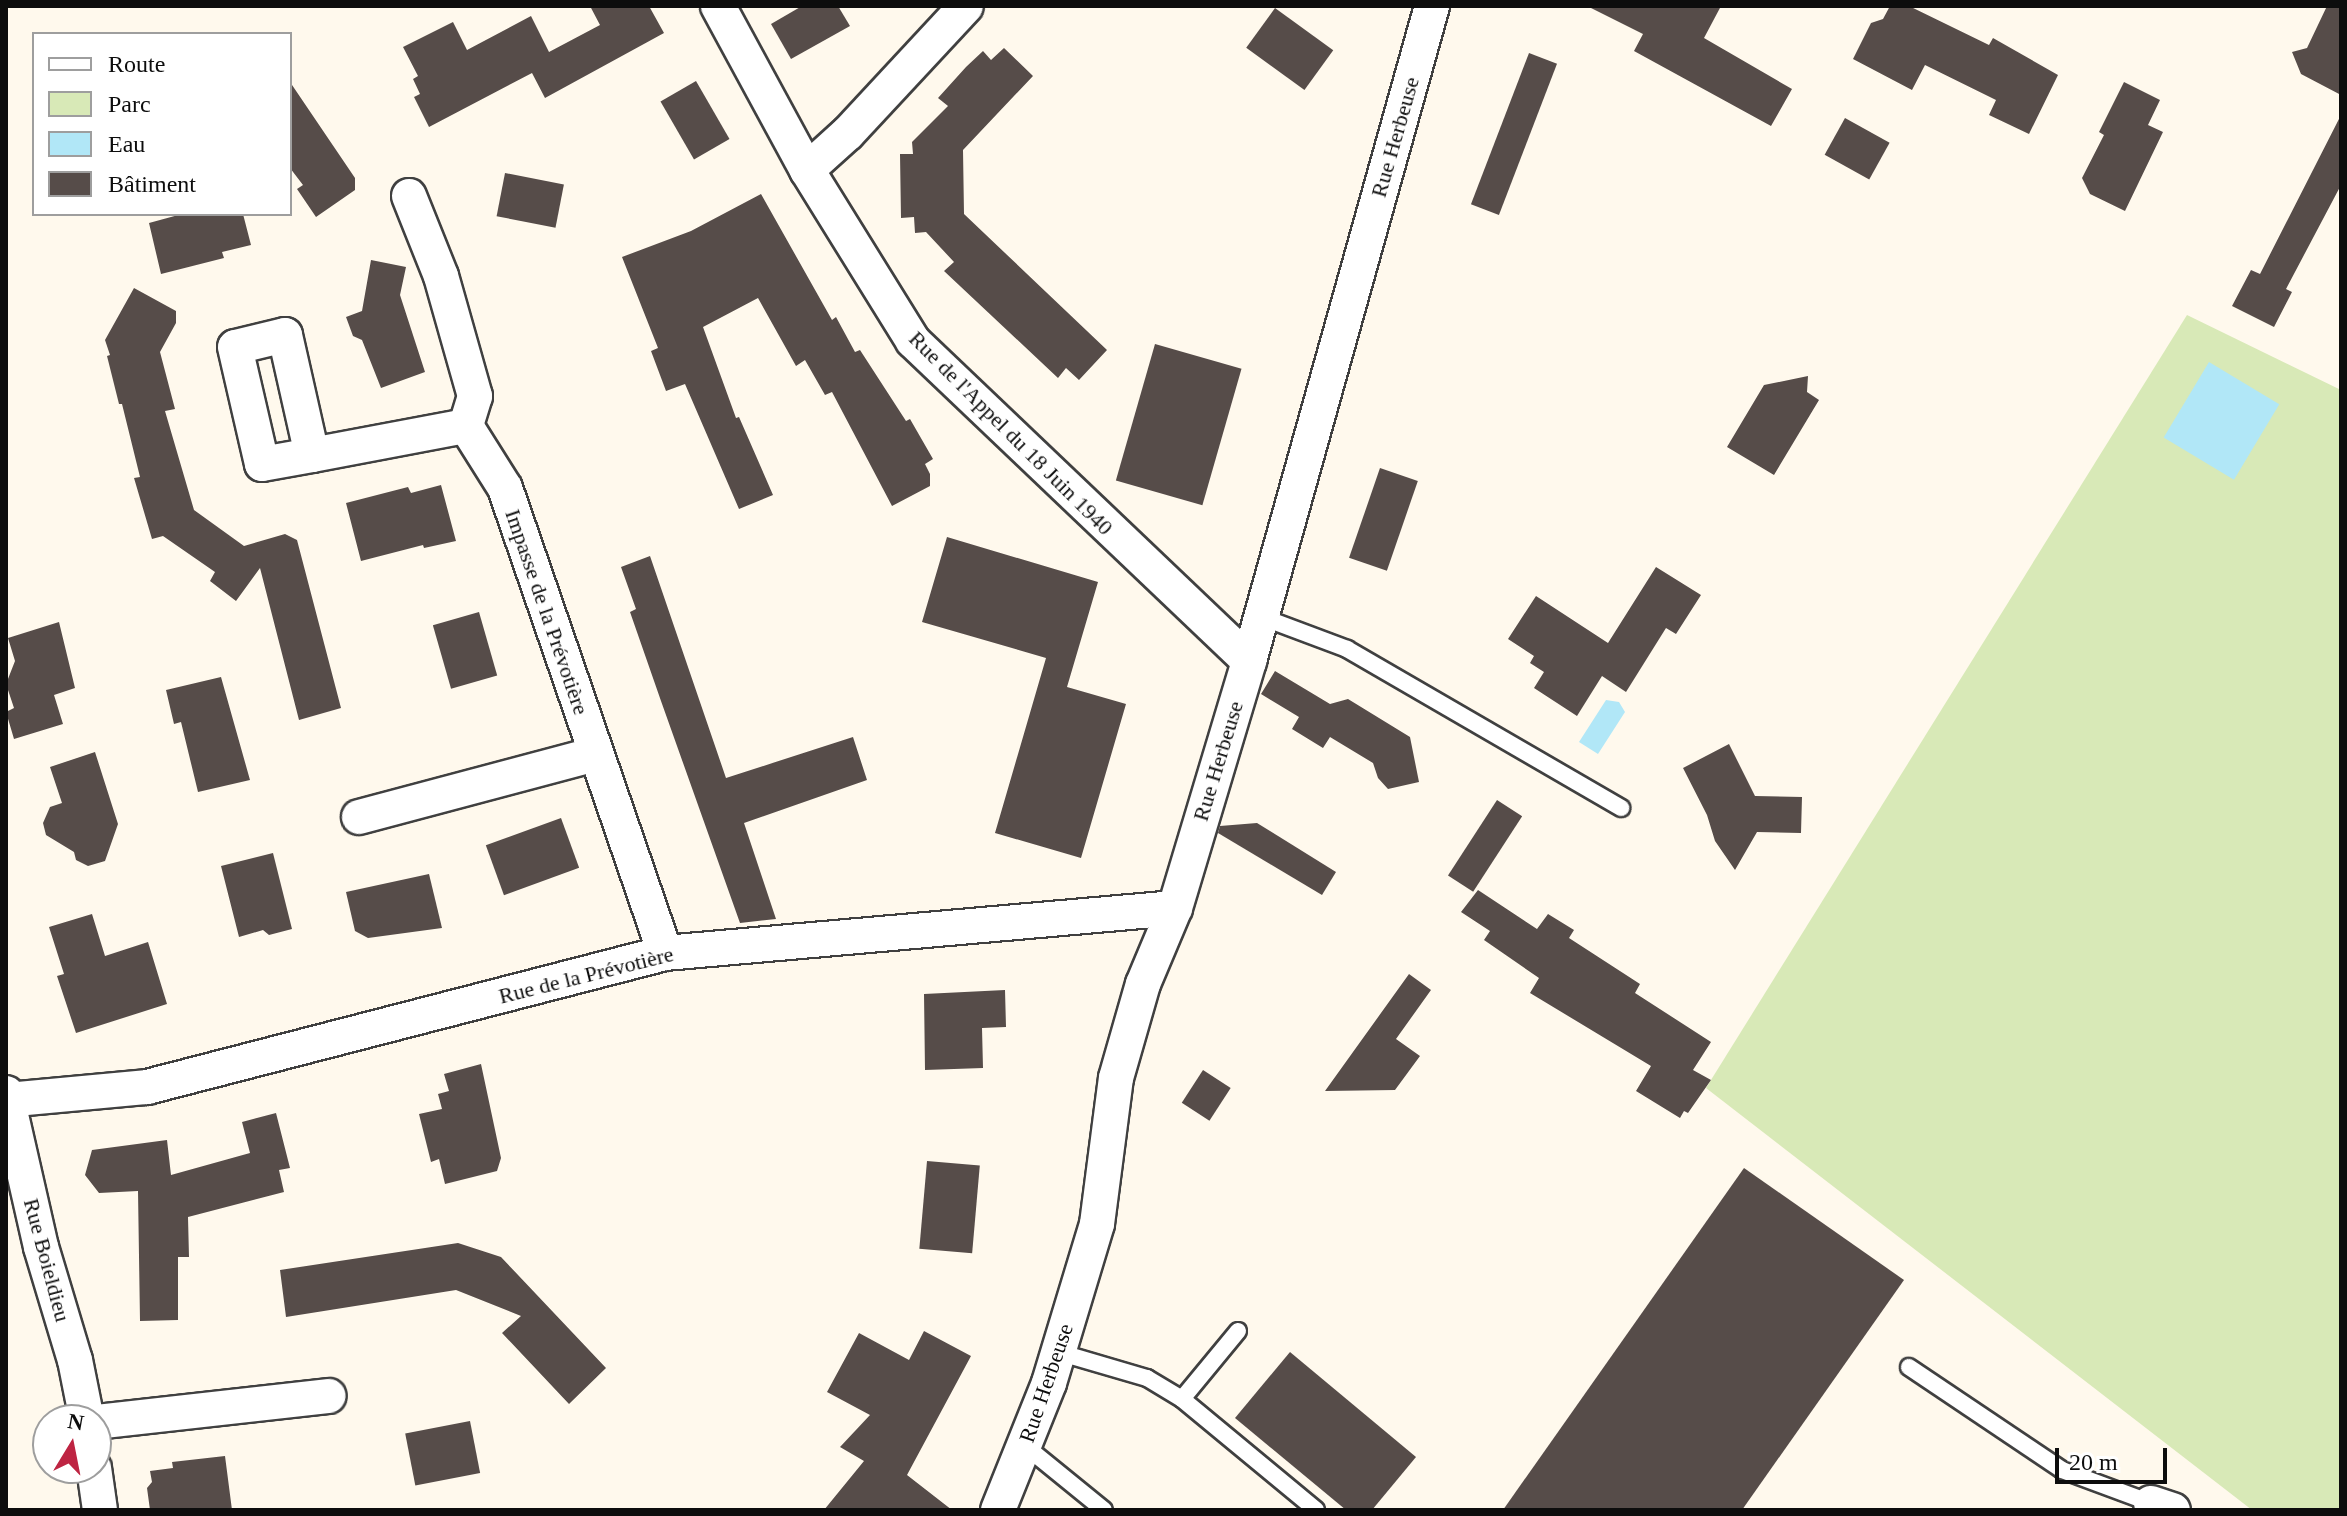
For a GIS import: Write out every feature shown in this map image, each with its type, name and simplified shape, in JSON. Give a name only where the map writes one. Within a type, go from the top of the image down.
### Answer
[{"type":"street","name":"Rue de l'Appel du 18 Juin 1940","points":[[718,6],[807,170],[913,341],[1249,661]]},
{"type":"street","points":[[807,170],[848,133],[966,6]]},
{"type":"street","name":"Rue Herbeuse","points":[[998,1510],[1058,1352],[1097,1224],[1116,1078],[1143,984],[1175,908],[1262,617],[1432,6]]},
{"type":"street","points":[[312,455],[466,426],[475,396],[441,276],[409,196]]},
{"type":"street","name":"Impasse de la Prévotière","points":[[466,426],[505,488],[665,953]]},
{"type":"street","points":[[359,817],[595,754]]},
{"type":"street","name":"Rue de la Prévotière","points":[[6,1100],[147,1087],[665,953],[1175,908]]},
{"type":"street","name":"Rue Boieldieu","points":[[6,1093],[83,1404]]},
{"type":"street","points":[[112,1420],[329,1396]]},
{"type":"street","points":[[96,1484],[100,1510]]},
{"type":"lane","points":[[1262,617],[1347,649],[1621,808]]},
{"type":"lane","points":[[1182,1399],[1238,1331]]},
{"type":"lane","points":[[1058,1352],[1147,1378],[1182,1399],[1316,1510]]},
{"type":"lane","points":[[1909,1367],[2062,1470],[2162,1507]]},
{"type":"lane","points":[[1024,1445],[1104,1510]]},
{"type":"green space","points":[[2187,315],[2341,390],[2341,1510],[2252,1510],[1706,1088]]},
{"type":"water","points":[[2209,362],[2279,404],[2234,480],[2164,437]]},
{"type":"water","points":[[1606,700],[1619,702],[1625,712],[1598,754],[1579,742]]},
{"type":"building","points":[[590,6],[649,6],[664,33],[545,98],[532,73],[429,127],[414,97],[420,94],[413,79],[418,76],[403,47],[453,22],[467,50],[531,16],[549,52],[600,25]]},
{"type":"building","points":[[802,6],[838,6],[850,26],[791,59],[771,24]]},
{"type":"building","points":[[1587,6],[1721,6],[1704,38],[1792,89],[1771,126],[1634,51],[1643,34]]},
{"type":"building","points":[[1890,6],[1909,6],[1989,45],[1993,38],[2058,75],[2029,134],[1989,115],[1996,100],[1925,65],[1912,90],[1853,59],[1871,23],[1883,19]]},
{"type":"building","points":[[2327,6],[2341,6],[2341,95],[2301,74],[2292,52],[2307,48]]},
{"type":"building","points":[[1275,8],[1333,50],[1304,90],[1246,48]]},
{"type":"building","points":[[1004,48],[1033,76],[963,150],[964,214],[1107,350],[1079,380],[1066,368],[1058,378],[944,271],[954,262],[926,232],[915,233],[914,217],[901,218],[900,154],[913,154],[912,142],[948,106],[938,98],[966,67],[983,51],[991,60]]},
{"type":"building","points":[[1529,53],[1557,64],[1499,215],[1471,204]]},
{"type":"building","points":[[696,81],[730,139],[694,160],[660,102]]},
{"type":"building","points":[[2124,82],[2160,100],[2148,125],[2163,132],[2125,211],[2090,194],[2082,178],[2104,135],[2099,132]]},
{"type":"building","points":[[292,85],[355,178],[355,190],[316,217],[297,189],[303,185],[292,171]]},
{"type":"building","points":[[2341,115],[2341,185],[2286,289],[2292,292],[2274,327],[2232,306],[2251,270],[2260,274]]},
{"type":"building","points":[[1845,118],[1890,143],[1869,179],[1825,155]]},
{"type":"building","points":[[505,173],[564,184],[556,228],[497,216]]},
{"type":"building","points":[[761,194],[832,320],[836,317],[855,352],[860,350],[906,421],[910,419],[933,459],[925,464],[930,474],[930,486],[892,506],[832,392],[825,395],[805,360],[796,366],[758,298],[703,327],[736,418],[739,417],[773,495],[739,509],[685,384],[666,391],[651,351],[658,348],[622,257],[691,231]]},
{"type":"building","points":[[175,216],[244,216],[251,245],[222,252],[224,258],[161,274],[149,223]]},
{"type":"building","points":[[371,260],[406,267],[400,295],[425,372],[381,388],[362,340],[353,336],[346,317],[362,311]]},
{"type":"building","points":[[134,288],[176,311],[176,323],[160,352],[175,409],[165,411],[194,510],[244,546],[285,534],[297,540],[341,708],[299,720],[260,568],[236,601],[210,581],[215,572],[163,536],[152,539],[134,478],[140,477],[105,340]]},
{"type":"building","points":[[1155,344],[1242,369],[1202,505],[1116,480]]},
{"type":"building","points":[[1808,376],[1807,392],[1819,400],[1774,475],[1727,447],[1764,385]]},
{"type":"building","points":[[1380,468],[1418,481],[1387,571],[1349,558]]},
{"type":"building","points":[[441,485],[456,541],[424,548],[423,545],[361,561],[346,503],[408,487],[411,493]]},
{"type":"building","points":[[947,537],[1098,582],[1067,687],[1126,704],[1081,858],[995,833],[1046,658],[922,622]]},
{"type":"building","points":[[650,556],[726,778],[853,737],[867,780],[744,823],[776,919],[740,923],[630,612],[636,609],[621,567]]},
{"type":"building","points":[[1656,567],[1701,595],[1676,634],[1666,628],[1626,692],[1602,676],[1577,716],[1534,688],[1544,672],[1530,663],[1534,656],[1508,639],[1536,596],[1608,643]]},
{"type":"building","points":[[479,612],[497,675],[451,689],[433,625]]},
{"type":"building","points":[[59,622],[75,688],[54,695],[63,724],[14,739],[6,712],[14,708],[6,684],[15,661],[8,638]]},
{"type":"building","points":[[1275,671],[1330,704],[1348,699],[1410,737],[1419,782],[1388,789],[1378,778],[1373,763],[1330,737],[1323,748],[1292,729],[1299,717],[1261,694]]},
{"type":"building","points":[[221,677],[250,780],[198,792],[181,722],[174,724],[166,690]]},
{"type":"building","points":[[1729,744],[1755,796],[1802,797],[1801,833],[1757,832],[1735,870],[1715,841],[1707,815],[1683,768]]},
{"type":"building","points":[[95,752],[118,824],[105,861],[88,866],[76,860],[74,852],[46,835],[43,823],[50,807],[62,803],[50,767]]},
{"type":"building","points":[[1497,800],[1522,816],[1473,892],[1448,875]]},
{"type":"building","points":[[561,818],[579,868],[504,895],[486,845]]},
{"type":"building","points":[[1257,823],[1336,872],[1322,895],[1218,833],[1220,826]]},
{"type":"building","points":[[273,853],[292,929],[269,935],[263,930],[239,937],[221,866]]},
{"type":"building","points":[[429,874],[442,928],[368,938],[355,931],[346,892]]},
{"type":"building","points":[[1478,890],[1537,929],[1548,914],[1574,930],[1569,938],[1640,984],[1635,993],[1711,1042],[1693,1070],[1711,1080],[1688,1113],[1684,1111],[1680,1118],[1636,1091],[1651,1066],[1530,993],[1539,978],[1484,940],[1490,931],[1461,912]]},
{"type":"building","points":[[92,914],[105,956],[148,942],[167,1004],[76,1033],[57,976],[64,974],[49,927]]},
{"type":"building","points":[[1409,974],[1431,990],[1396,1039],[1420,1056],[1395,1090],[1325,1091]]},
{"type":"building","points":[[1005,990],[1006,1027],[982,1028],[983,1068],[925,1070],[924,994]]},
{"type":"building","points":[[481,1064],[501,1158],[497,1171],[445,1184],[439,1159],[431,1162],[419,1114],[442,1109],[438,1094],[449,1091],[444,1074]]},
{"type":"building","points":[[1203,1070],[1231,1088],[1209,1121],[1182,1103]]},
{"type":"building","points":[[276,1113],[290,1168],[279,1170],[284,1192],[188,1217],[189,1257],[178,1257],[178,1320],[140,1321],[138,1191],[99,1193],[85,1175],[92,1150],[167,1140],[171,1175],[250,1153],[242,1122]]},
{"type":"building","points":[[927,1161],[980,1166],[972,1253],[919,1249]]},
{"type":"building","points":[[1744,1168],[1904,1280],[1742,1510],[1503,1510]]},
{"type":"building","points":[[458,1243],[501,1257],[606,1368],[569,1404],[502,1333],[521,1316],[456,1290],[286,1317],[280,1270]]},
{"type":"building","points":[[924,1331],[971,1356],[907,1475],[952,1510],[824,1510],[864,1461],[840,1447],[870,1415],[827,1392],[859,1333],[909,1360]]},
{"type":"building","points":[[1290,1352],[1416,1457],[1372,1510],[1346,1510],[1235,1418]]},
{"type":"building","points":[[470,1421],[480,1473],[415,1486],[405,1434]]},
{"type":"building","points":[[225,1456],[232,1510],[150,1510],[147,1488],[152,1482],[150,1471],[173,1468],[172,1462]]}]
